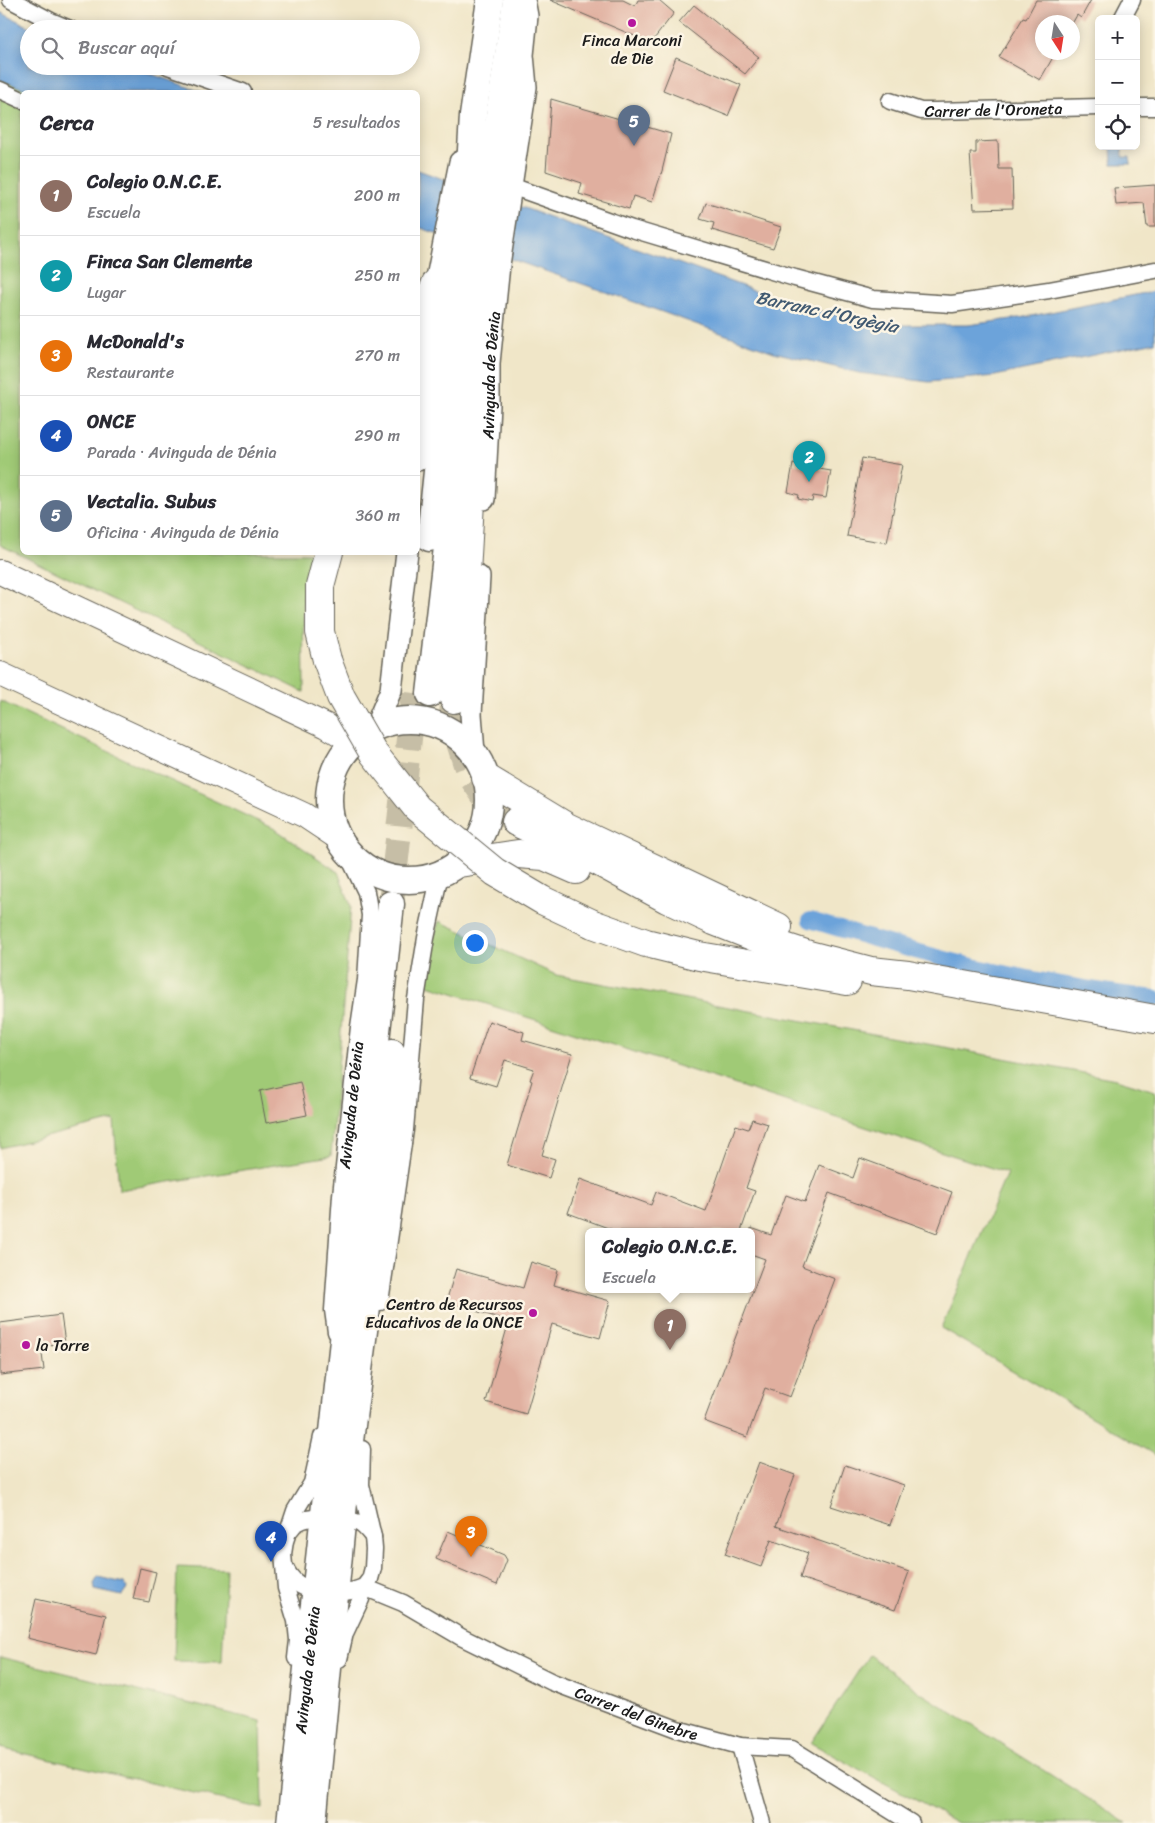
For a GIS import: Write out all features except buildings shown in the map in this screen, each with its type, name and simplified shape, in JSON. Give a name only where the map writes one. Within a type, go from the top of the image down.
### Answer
[{"type":"highway","points":[[420,326],[436,282]]},
{"type":"highway","points":[[433,695],[465,591],[473,448],[468,360]]},
{"type":"highway","points":[[328,555],[320,586],[320,632],[327,660],[341,697],[374,754],[417,808],[494,872],[542,900],[593,924],[646,943],[700,956],[907,983],[1155,1019]]},
{"type":"highway","points":[[486,778],[567,828],[759,919],[907,983]]},
{"type":"highway","points":[[516,822],[598,862],[667,899],[757,938],[907,983]]},
{"type":"highway","points":[[450,868],[518,854],[544,856],[688,925],[755,951],[1155,1036]]},
{"type":"main road","name":"Avinguda de Dénia","points":[[483,174],[473,116],[490,0]]},
{"type":"main road","name":"Avinguda de Dénia","points":[[433,695],[471,254],[483,174],[516,0]]},
{"type":"main road","name":"Avinguda de Dénia","points":[[468,360],[471,254]]},
{"type":"main road","points":[[0,572],[327,726],[353,742]]},
{"type":"main road","points":[[0,674],[304,816],[342,844],[362,865],[382,876],[397,880],[413,880],[450,868],[472,850],[482,833],[489,806],[486,778],[474,753],[458,737],[438,725],[416,720],[394,721],[375,728],[353,742],[342,755],[334,770],[328,804],[331,821],[342,844]]},
{"type":"main road","name":"Avinguda de Dénia","points":[[290,1823],[298,1748],[325,1592],[352,1375],[399,904]]},
{"type":"main road","name":"Avinguda de Dénia","points":[[333,1519],[335,1404],[352,1375]]},
{"type":"main road","name":"Avinguda de Dénia","points":[[313,1823],[325,1690],[325,1592]]},
{"type":"street","points":[[11,0],[49,20]]},
{"type":"street","name":"Avinguda de Dénia","points":[[474,753],[471,708],[490,405],[489,363],[471,254],[483,174],[526,87],[523,55],[527,16],[524,0]]},
{"type":"street","points":[[1124,15],[1132,0]]},
{"type":"street","points":[[194,75],[237,90]]},
{"type":"street","points":[[0,90],[20,99]]},
{"type":"street","name":"Carrer de l'Oroneta","points":[[890,101],[921,111],[1095,107]]},
{"type":"street","points":[[1140,107],[1155,107]]},
{"type":"street","points":[[483,174],[632,228],[795,278],[873,299],[952,304],[1049,290],[1155,270]]},
{"type":"street","points":[[420,445],[436,282],[471,254]]},
{"type":"street","points":[[375,728],[391,690],[407,555]]},
{"type":"street","name":"Avinguda de Dénia","points":[[325,1690],[340,1658],[345,1633],[361,1599],[364,1587],[370,1579],[373,1568],[374,1549],[373,1536],[361,1485],[360,1469],[364,1426],[352,1375],[333,1310],[346,1148],[366,980],[370,915],[366,892],[342,844]]},
{"type":"street","name":"Avinguda de Dénia","points":[[352,1375],[373,1348],[405,1130],[416,999],[426,938],[450,868]]},
{"type":"street","name":"Avinguda de Dénia","points":[[298,1748],[290,1728],[289,1718],[298,1640],[296,1621],[286,1588],[283,1554],[295,1512],[312,1482],[320,1441],[335,1404]]},
{"type":"street","points":[[289,1531],[295,1523],[303,1520],[333,1519],[358,1523],[373,1536]]},
{"type":"street","name":"Avinguda de Dénia","points":[[284,1566],[292,1581],[325,1592],[352,1591],[364,1587]]},
{"type":"street","name":"Carrer del Ginebre","points":[[364,1587],[403,1603],[461,1637],[552,1682],[677,1729],[740,1746],[792,1749],[911,1823]]},
{"type":"street","points":[[740,1746],[762,1823]]},
{"type":"green space","points":[[0,80],[28,90],[20,90],[20,555],[0,545]]},
{"type":"green space","points":[[21,555],[315,555],[303,589],[304,692]]},
{"type":"green space","points":[[0,701],[275,829],[338,872],[351,906],[331,1156],[119,1190],[114,1120],[0,1148]]},
{"type":"green space","points":[[439,921],[556,975],[1116,1079],[1155,1091],[1155,1455],[941,1328],[1007,1173],[419,982]]},
{"type":"green space","points":[[177,1567],[226,1569],[222,1662],[174,1661]]},
{"type":"green space","points":[[869,1655],[921,1693],[1127,1823],[958,1823],[811,1743]]},
{"type":"green space","points":[[0,1657],[261,1721],[263,1809],[0,1748]]},
{"type":"water","points":[[0,12],[20,22],[20,75],[154,75],[196,90],[28,90],[0,80]]},
{"type":"water","points":[[1111,150],[1122,150],[1123,157],[1130,157],[1131,164],[1112,164]]},
{"type":"water","points":[[420,171],[798,306],[846,317],[902,325],[968,325],[1026,317],[1155,291],[1155,342],[995,376],[929,382],[859,373],[774,352],[420,228]]},
{"type":"water","points":[[98,1577],[124,1583],[127,1588],[126,1591],[122,1596],[95,1590],[94,1584]]},
{"type":"waterway","points":[[810,920],[914,951],[1026,978],[1155,998]]},
{"type":"tunnel","points":[[391,904],[414,693]]},
{"type":"tunnel","points":[[454,699],[453,720],[470,774],[484,794],[516,822]]},
{"type":"place","name":"Finca Marconi de Die","points":[[632,23]]},
{"type":"place","name":"Vectalia. Subus","points":[[634,146]]},
{"type":"place","name":"Finca San Clemente","points":[[809,482]]},
{"type":"place","name":"Centro de Recursos Educativos de la ONCE","points":[[533,1313]]},
{"type":"place","name":"la Torre","points":[[26,1345]]},
{"type":"place","name":"Colegio O.N.C.E.","points":[[670,1350]]},
{"type":"place","name":"McDonald's","points":[[471,1557]]},
{"type":"place","name":"ONCE","points":[[271,1562]]},
{"type":"water label","name":"Barranc d'Orgègia","points":[[827,312]]}]
